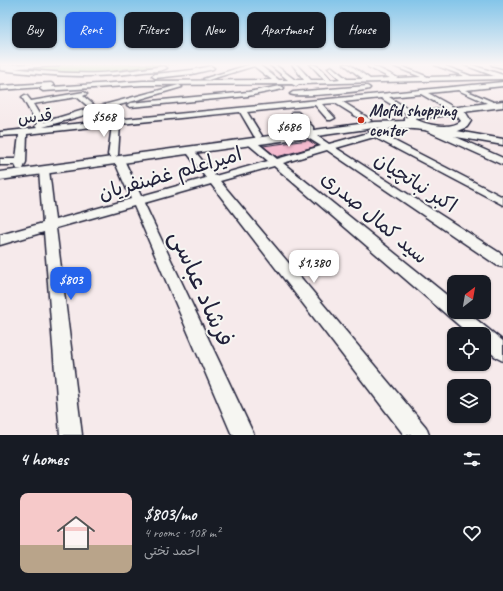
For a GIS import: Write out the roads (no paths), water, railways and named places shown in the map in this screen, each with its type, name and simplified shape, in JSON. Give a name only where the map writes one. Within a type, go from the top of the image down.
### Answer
[{"type":"main road","points":[[309,131],[374,125],[418,123],[501,107]]},
{"type":"main road","points":[[0,176],[116,157],[254,139],[367,121],[418,123],[454,128],[465,124],[456,115]]},
{"type":"main road","points":[[456,115],[484,133],[503,141]]},
{"type":"main road","points":[[418,123],[467,137],[503,141]]},
{"type":"main road","points":[[0,170],[20,165],[189,150],[254,139]]},
{"type":"street","points":[[43,89],[104,84]]},
{"type":"street","points":[[28,103],[104,91],[108,84]]},
{"type":"street","points":[[109,84],[123,87]]},
{"type":"street","points":[[115,84],[123,87],[143,100]]},
{"type":"street","points":[[0,162],[20,165],[23,133],[42,125],[106,106],[125,84]]},
{"type":"street","points":[[0,88],[123,87],[131,84]]},
{"type":"street","points":[[143,84],[143,100],[149,120]]},
{"type":"street","points":[[171,84],[195,88],[220,96],[272,90],[295,84]]},
{"type":"street","points":[[195,88],[197,84]]},
{"type":"street","points":[[94,109],[143,100],[172,101],[202,84]]},
{"type":"street","points":[[211,84],[232,112]]},
{"type":"street","points":[[227,84],[235,95]]},
{"type":"street","points":[[297,84],[340,102],[367,121]]},
{"type":"street","points":[[293,94],[395,84]]},
{"type":"street","name":"قدس","points":[[0,134],[340,102],[502,84]]},
{"type":"street","points":[[494,86],[503,89]]},
{"type":"street","points":[[24,87],[26,100],[42,125]]},
{"type":"street","points":[[143,100],[163,91],[195,88]]},
{"type":"street","points":[[195,88],[207,114]]},
{"type":"street","points":[[460,89],[501,107]]},
{"type":"street","points":[[272,90],[279,94]]},
{"type":"street","points":[[163,91],[172,101]]},
{"type":"street","points":[[423,93],[456,115]]},
{"type":"street","points":[[78,95],[94,109]]},
{"type":"street","points":[[384,97],[418,123],[503,162]]},
{"type":"street","points":[[104,98],[106,106]]},
{"type":"street","points":[[318,104],[331,118]]},
{"type":"street","name":"سید کمال صدری","points":[[243,111],[254,139],[274,162],[447,306]]},
{"type":"street","name":"اکبر نباتچیان","points":[[296,114],[309,131],[328,147],[503,262]]},
{"type":"street","points":[[116,123],[116,157]]},
{"type":"street","name":"امیراعلم غضنفریان","points":[[0,240],[375,134],[394,124]]},
{"type":"street","points":[[375,134],[503,202]]},
{"type":"street","points":[[189,150],[418,435]]},
{"type":"street","name":"فرشاد عباسی","points":[[116,157],[243,435]]},
{"type":"street","points":[[44,170],[71,435]]},
{"type":"street","name":"سید کمال صدری","points":[[463,319],[473,327]]},
{"type":"street","points":[[491,342],[503,352]]},
{"type":"place","name":"Mofid shopping center","points":[[361,120]]}]
